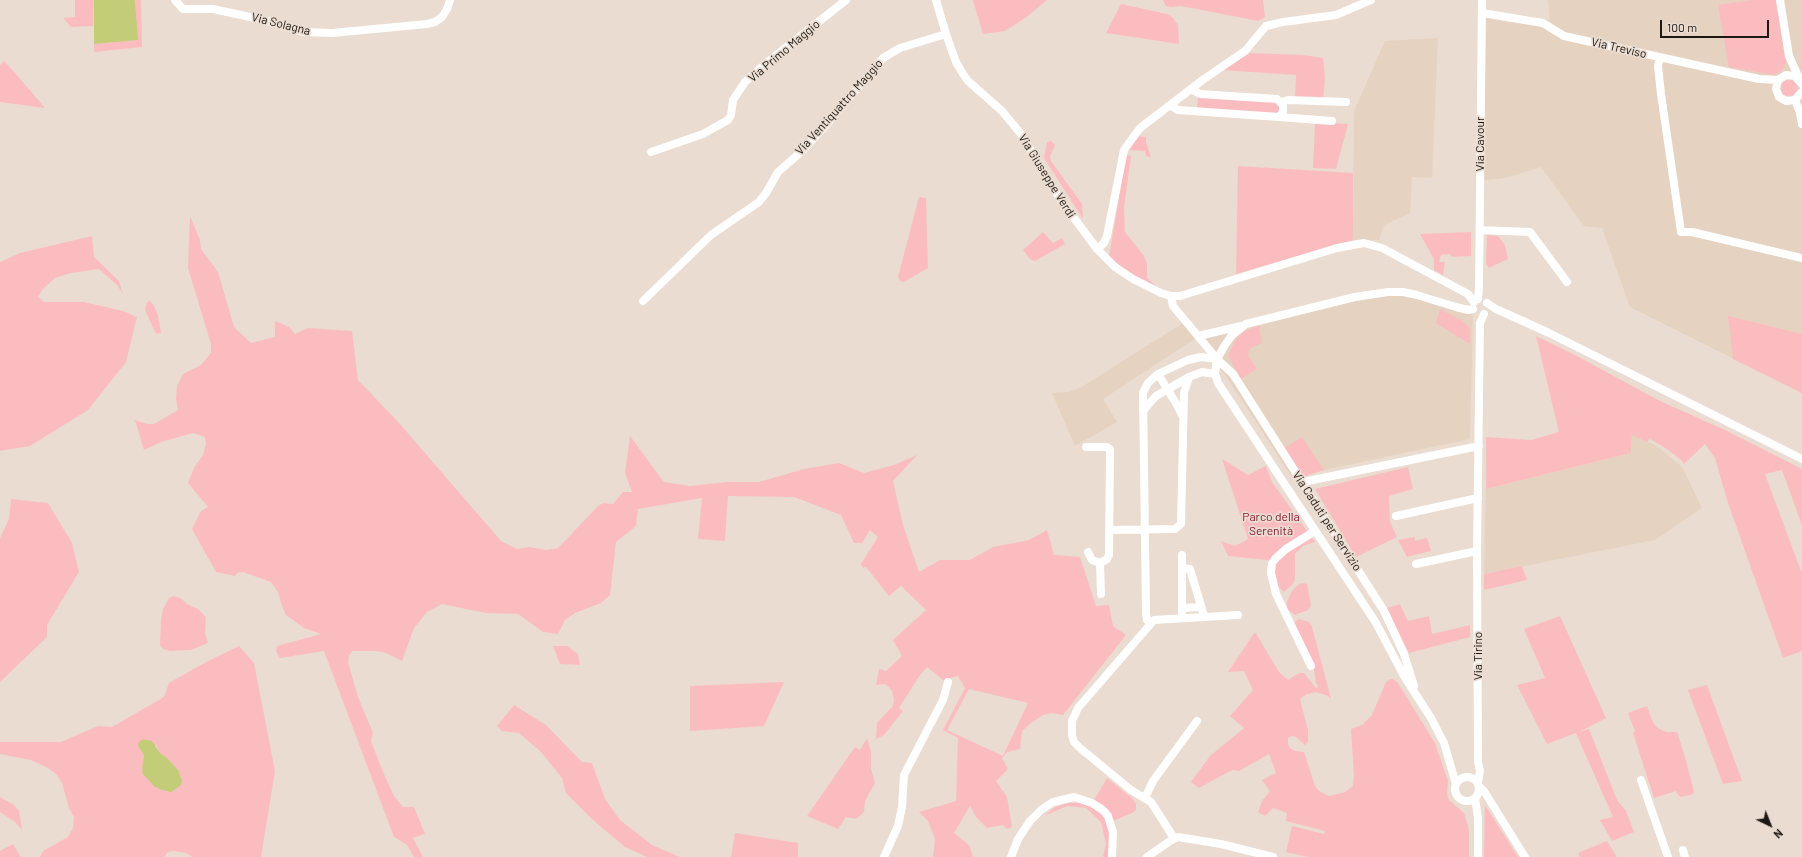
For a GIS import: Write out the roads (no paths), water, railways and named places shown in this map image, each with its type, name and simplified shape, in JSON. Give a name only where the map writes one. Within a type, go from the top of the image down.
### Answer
[{"type":"street","name":"Via Solagna","points":[[174,0],[183,9],[224,11],[303,32],[332,33],[435,22],[442,17],[450,0]]},
{"type":"street","name":"Via Primo Maggio","points":[[651,152],[703,134],[728,120],[731,115],[733,100],[745,82],[764,65],[846,0]]},
{"type":"street","name":"Via Giuseppe Verdi","points":[[936,0],[956,62],[963,74],[968,81],[1002,111],[1021,134],[1060,199],[1097,249],[1120,271],[1147,287],[1171,296]]},
{"type":"street","points":[[1097,249],[1104,243],[1106,236],[1124,150],[1140,128],[1191,89],[1245,51],[1254,42],[1263,29],[1269,25],[1336,15],[1371,0]]},
{"type":"street","name":"Via Cavour","points":[[1480,307],[1482,0]]},
{"type":"street","points":[[1780,0],[1789,56],[1801,82]]},
{"type":"street","name":"Via Treviso","points":[[1482,12],[1543,23],[1564,36],[1777,84]]},
{"type":"street","name":"Via Ventiquattro Maggio","points":[[643,301],[711,235],[759,202],[778,172],[802,151],[827,124],[883,58],[900,48],[946,34]]},
{"type":"street","points":[[1789,56],[1786,75],[1777,84],[1776,93],[1782,100],[1791,102],[1795,100],[1802,92]]},
{"type":"street","points":[[1660,57],[1658,66],[1661,94],[1681,232],[1692,232],[1802,258]]},
{"type":"street","points":[[1786,75],[1790,74],[1801,82]]},
{"type":"street","points":[[1191,89],[1200,94],[1274,98],[1281,102],[1288,100],[1346,102]]},
{"type":"street","points":[[1795,100],[1802,124]]},
{"type":"street","points":[[1279,118],[1283,112],[1281,102]]},
{"type":"street","points":[[1170,105],[1178,110],[1332,121]]},
{"type":"street","points":[[1480,230],[1530,232],[1567,282]]},
{"type":"street","points":[[1171,296],[1191,293],[1337,248],[1364,243],[1382,248],[1468,294],[1480,307]]},
{"type":"street","points":[[1197,334],[1355,298],[1388,292],[1410,293],[1467,310],[1480,307],[1496,310],[1547,332],[1801,457]]},
{"type":"street","name":"Via Caduti per Servizio","points":[[1171,296],[1173,306],[1217,359],[1233,374],[1384,611],[1404,654],[1416,694]]},
{"type":"street","name":"Via Tirino","points":[[1479,784],[1478,498],[1480,307]]},
{"type":"street","points":[[1143,411],[1150,402],[1168,389],[1189,377],[1202,372],[1214,374],[1217,359],[1232,335],[1246,324]]},
{"type":"street","points":[[1150,623],[1147,620],[1146,613],[1143,411],[1145,388],[1158,374],[1188,360],[1201,357],[1217,359]]},
{"type":"street","points":[[1158,374],[1184,419]]},
{"type":"street","name":"Via Caduti per Servizio","points":[[1214,374],[1218,383],[1376,623],[1404,676],[1444,742],[1451,763],[1451,771],[1456,784]]},
{"type":"street","points":[[1110,530],[1175,529],[1181,524],[1184,393],[1189,377]]},
{"type":"street","points":[[1303,482],[1479,446]]},
{"type":"street","points":[[1086,447],[1107,447],[1110,449],[1109,555],[1107,559],[1100,563]]},
{"type":"street","points":[[1396,516],[1478,498]]},
{"type":"street","name":"Via Caduti per Servizio","points":[[1311,666],[1276,594],[1271,572],[1272,563],[1276,558],[1286,549],[1315,530]]},
{"type":"street","points":[[1416,564],[1478,551]]},
{"type":"street","points":[[1088,552],[1092,560],[1100,563]]},
{"type":"street","points":[[1182,555],[1182,617]]},
{"type":"street","points":[[1100,563],[1101,594]]},
{"type":"street","points":[[1182,568],[1190,568],[1204,616]]},
{"type":"street","points":[[1182,608],[1201,607]]},
{"type":"street","points":[[1174,838],[1155,806],[1131,790],[1074,742],[1071,727],[1074,714],[1154,620],[1162,618],[1238,615]]},
{"type":"street","points":[[884,857],[898,826],[902,807],[904,775],[943,700],[948,682]]},
{"type":"street","points":[[1145,798],[1153,781],[1197,721]]},
{"type":"street","points":[[1477,822],[1465,801],[1456,793],[1456,784],[1475,768],[1478,762]]},
{"type":"street","name":"Via Caduti per Servizio","points":[[1451,763],[1466,777]]},
{"type":"street","points":[[1466,777],[1475,779],[1484,790],[1525,857]]},
{"type":"street","points":[[1641,780],[1668,857]]},
{"type":"street","points":[[1465,801],[1475,798],[1479,793],[1479,784]]},
{"type":"street","points":[[1011,857],[1023,830],[1041,810],[1053,802],[1074,797],[1092,803],[1104,811],[1108,816],[1113,832],[1112,857]]},
{"type":"street","points":[[1475,798],[1478,818],[1478,857]]},
{"type":"street","points":[[1147,857],[1156,853],[1174,838],[1194,839],[1272,857]]},
{"type":"park label","name":"Parco della Serenità","points":[[1271,524]]}]
